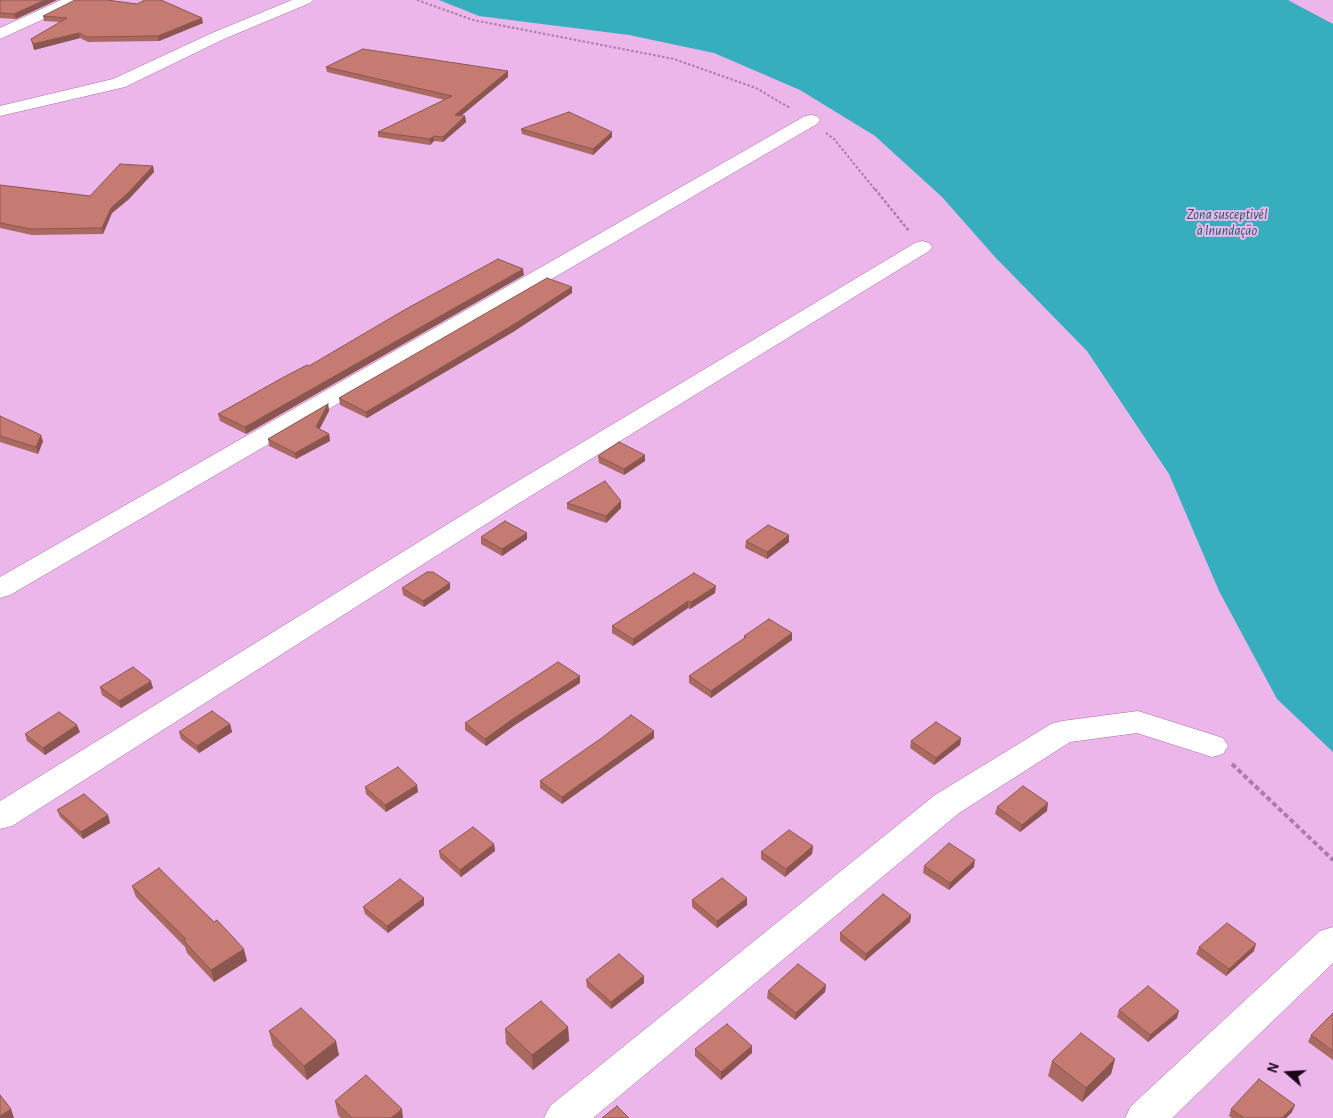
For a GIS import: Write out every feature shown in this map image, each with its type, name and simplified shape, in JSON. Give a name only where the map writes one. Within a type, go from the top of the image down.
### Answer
[{"type":"lane","points":[[0,34],[74,0]]},
{"type":"lane","points":[[0,111],[119,83],[218,36],[305,0]]},
{"type":"lane","points":[[0,589],[811,120]]},
{"type":"lane","points":[[0,817],[507,499],[922,247]]},
{"type":"lane","points":[[564,1118],[947,804],[1062,732],[1138,722],[1212,746]]},
{"type":"lane","points":[[1145,1118],[1333,941]]},
{"type":"path","points":[[416,0],[473,20],[674,59],[756,88],[811,120],[834,139],[922,247]]},
{"type":"path","points":[[1212,746],[1333,860]]},
{"type":"water","name":"Zona susceptivél à Inundação","points":[[439,0],[1288,0],[1333,24],[1333,752],[1277,699],[1219,591],[1169,474],[1087,351],[995,257],[942,197],[875,136],[800,90],[714,53],[629,35],[479,16]]},
{"type":"building","points":[[0,0],[45,0],[14,14],[0,13]]},
{"type":"building","points":[[75,0],[107,0],[137,4],[145,0],[161,0],[202,18],[158,36],[87,37],[79,33],[33,44],[31,39],[67,18],[43,16]]},
{"type":"building","points":[[363,49],[508,71],[455,115],[465,116],[443,137],[434,136],[430,139],[378,132],[452,96],[326,67]]},
{"type":"building","points":[[569,112],[612,132],[593,149],[521,129]]},
{"type":"building","points":[[120,164],[153,166],[111,208],[102,228],[31,229],[0,223],[0,185],[90,196]]},
{"type":"building","points":[[498,259],[523,269],[245,427],[218,414],[282,378],[307,365],[309,366],[406,309]]},
{"type":"building","points":[[547,278],[572,287],[513,325],[366,412],[339,398]]},
{"type":"building","points":[[328,404],[316,427],[329,434],[295,453],[268,439]]},
{"type":"building","points":[[0,416],[41,435],[36,447],[0,436]]},
{"type":"building","points":[[619,442],[645,455],[624,469],[598,456]]},
{"type":"building","points":[[605,481],[621,501],[606,516],[567,503]]},
{"type":"building","points":[[505,521],[527,533],[502,549],[481,537]]},
{"type":"building","points":[[768,525],[789,535],[767,552],[746,541]]},
{"type":"building","points":[[427,572],[433,572],[450,583],[423,601],[402,588]]},
{"type":"building","points":[[694,573],[716,586],[691,602],[688,601],[633,639],[612,626]]},
{"type":"building","points":[[769,619],[792,633],[711,691],[689,676],[746,637],[744,636]]},
{"type":"building","points":[[558,662],[580,676],[485,739],[465,723]]},
{"type":"building","points":[[133,667],[151,681],[119,701],[100,687]]},
{"type":"building","points":[[212,711],[230,724],[197,746],[179,732]]},
{"type":"building","points":[[59,712],[77,725],[43,748],[25,734]]},
{"type":"building","points":[[631,715],[654,731],[562,797],[540,781],[603,737]]},
{"type":"building","points":[[936,722],[961,738],[936,758],[911,741]]},
{"type":"building","points":[[398,767],[417,785],[385,805],[365,787]]},
{"type":"building","points":[[1023,786],[1048,803],[1022,825],[997,807]]},
{"type":"building","points":[[84,794],[108,815],[81,832],[57,810]]},
{"type":"building","points":[[473,827],[494,844],[460,870],[439,851]]},
{"type":"building","points":[[789,830],[813,846],[786,869],[761,852]]},
{"type":"building","points":[[949,843],[975,860],[950,883],[924,866]]},
{"type":"building","points":[[159,868],[214,922],[217,920],[244,949],[211,970],[184,941],[186,939],[132,886]]},
{"type":"building","points":[[722,878],[747,898],[717,921],[692,900]]},
{"type":"building","points":[[400,879],[424,898],[387,926],[363,907]]},
{"type":"building","points":[[883,894],[911,915],[866,954],[840,933]]},
{"type":"building","points":[[1227,923],[1256,944],[1229,969],[1199,947]]},
{"type":"building","points":[[619,954],[644,976],[611,1002],[586,980]]},
{"type":"building","points":[[798,964],[826,985],[796,1013],[768,991]]},
{"type":"building","points":[[1148,986],[1179,1011],[1150,1035],[1119,1010]]},
{"type":"building","points":[[541,1001],[568,1027],[532,1055],[505,1029]]},
{"type":"building","points":[[301,1008],[336,1041],[304,1066],[269,1031]]},
{"type":"building","points":[[1333,1013],[1333,1051],[1311,1035]]},
{"type":"building","points":[[727,1024],[752,1046],[721,1072],[695,1049]]},
{"type":"building","points":[[1081,1033],[1115,1059],[1086,1088],[1052,1061]]},
{"type":"building","points":[[366,1075],[402,1109],[391,1118],[352,1118],[335,1101]]},
{"type":"building","points":[[1259,1079],[1295,1105],[1282,1118],[1244,1118],[1231,1109]]},
{"type":"building","points":[[0,1095],[11,1109],[0,1116]]},
{"type":"building","points":[[617,1106],[629,1118],[602,1118]]}]
